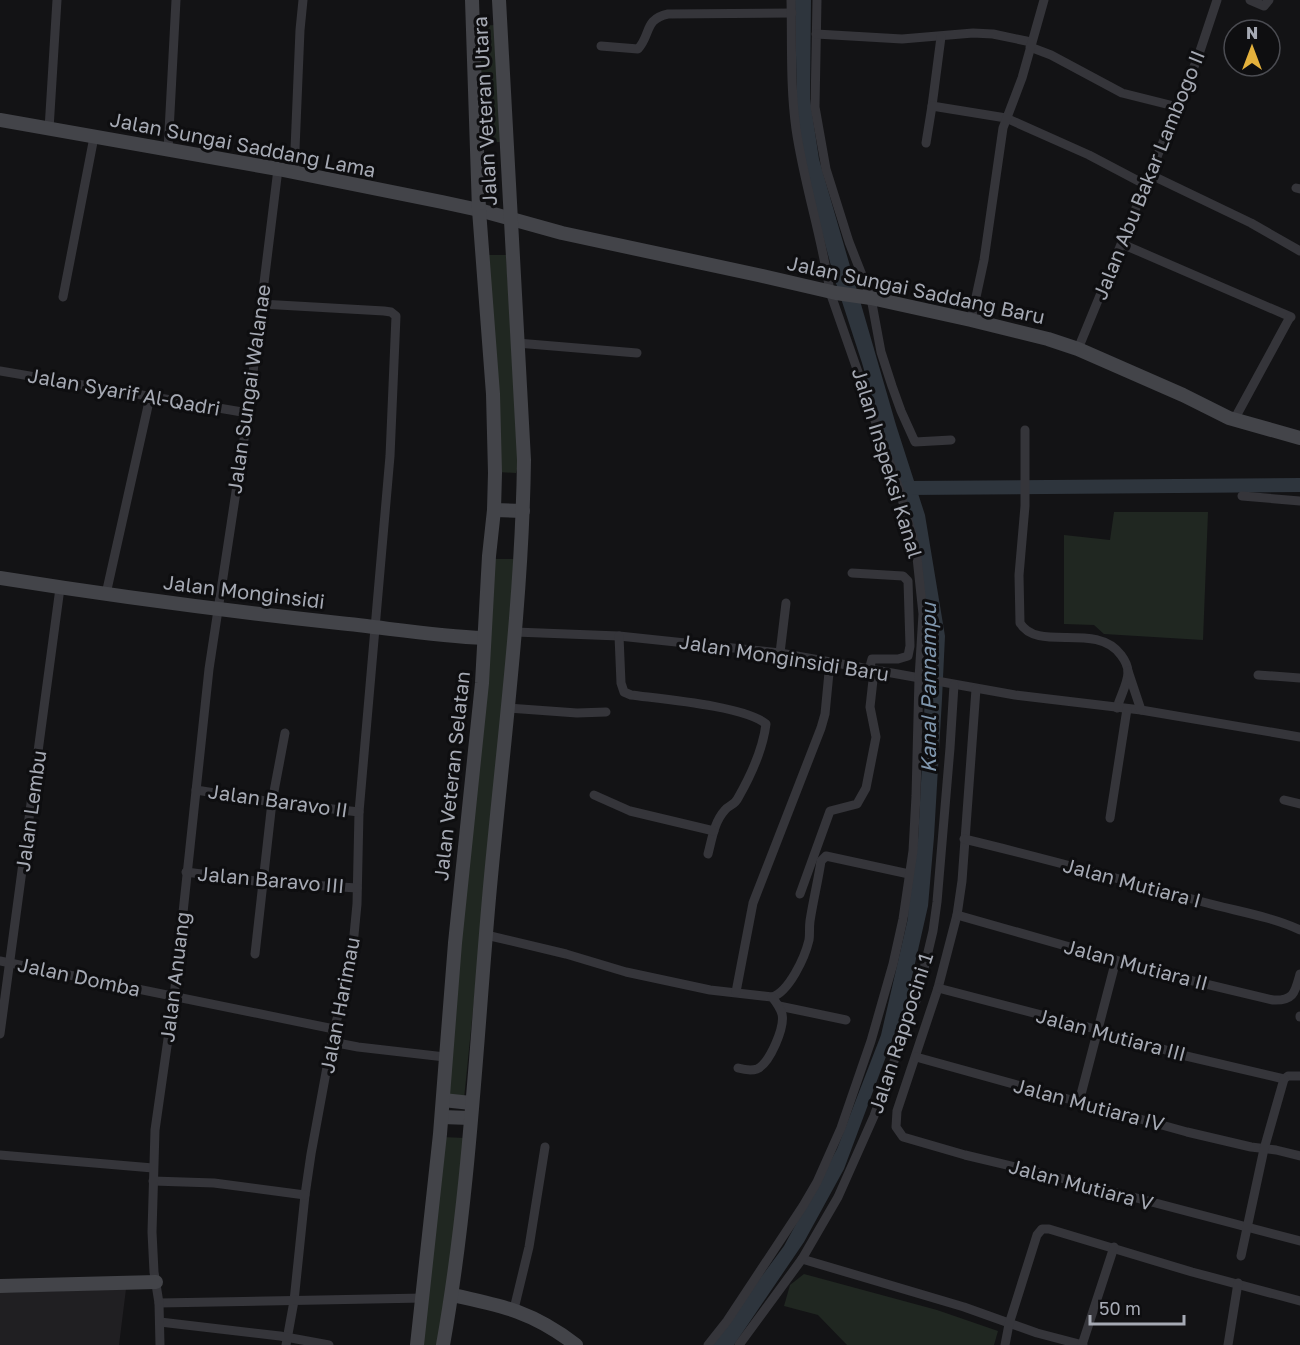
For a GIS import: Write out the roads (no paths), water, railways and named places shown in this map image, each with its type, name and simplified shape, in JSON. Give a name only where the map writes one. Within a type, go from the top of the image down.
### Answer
[{"type":"main road","points":[[472,5],[499,4]]},
{"type":"main road","name":"Jalan Veteran Utara","points":[[499,4],[510,219]]},
{"type":"main road","name":"Jalan Veteran Utara","points":[[472,5],[479,210]]},
{"type":"main road","name":"Jalan Sungai Saddang Lama","points":[[0,120],[294,172],[479,210],[510,219]]},
{"type":"main road","name":"Jalan Veteran Selatan","points":[[417,1345],[424,1298],[442,1117],[445,1057],[482,683],[489,556],[494,510],[493,394],[479,210]]},
{"type":"main road","points":[[443,1345],[452,1294],[470,1118],[515,632],[523,511],[524,460],[510,219]]},
{"type":"main road","name":"Jalan Sungai Saddang Baru","points":[[510,219],[833,293],[868,298],[971,320],[1048,339],[1078,349],[1234,420],[1300,438]]},
{"type":"main road","points":[[494,510],[523,511]]},
{"type":"main road","name":"Jalan Monginsidi","points":[[0,578],[217,610],[442,636],[484,638]]},
{"type":"main road","points":[[443,1100],[471,1103]]},
{"type":"main road","points":[[442,1117],[470,1118]]},
{"type":"main road","points":[[0,1286],[156,1282]]},
{"type":"main road","points":[[452,1294],[514,1310],[542,1321],[576,1345]]},
{"type":"street","points":[[49,129],[57,0]]},
{"type":"street","points":[[168,150],[176,0]]},
{"type":"street","points":[[294,172],[303,0]]},
{"type":"street","name":"Jalan Inspeksi Kanal","points":[[708,1345],[780,1242],[817,1182],[830,1156],[848,1110],[883,1003],[903,919],[915,828],[923,614],[916,548],[833,293],[807,188],[796,128],[791,65],[791,0]]},
{"type":"street","points":[[817,0],[815,107],[826,169],[868,298],[881,352],[913,439],[918,443],[951,440]]},
{"type":"street","points":[[971,320],[984,260],[999,148],[1006,118],[1022,78],[1044,0]]},
{"type":"street","name":"Jalan Abu Bakar Lambogo II","points":[[1078,349],[1198,57],[1217,0]]},
{"type":"street","points":[[1250,0],[1264,6],[1269,0]]},
{"type":"street","points":[[601,46],[638,49],[654,20],[668,14],[792,13]]},
{"type":"street","points":[[816,34],[894,39],[973,33],[993,34],[1030,45],[1122,93],[1178,107]]},
{"type":"street","points":[[926,143],[941,36]]},
{"type":"street","points":[[932,106],[1006,118],[1079,150],[1146,185]]},
{"type":"street","points":[[63,297],[94,138]]},
{"type":"street","name":"Jalan Sungai Walanae","points":[[217,610],[248,413],[278,169]]},
{"type":"street","points":[[1151,175],[1251,223],[1300,251]]},
{"type":"street","points":[[1122,244],[1291,317],[1234,420]]},
{"type":"street","name":"Jalan Harimau","points":[[261,303],[384,311],[396,316],[390,456],[359,812],[357,904],[348,982],[334,1029],[304,1195],[294,1301],[287,1341]]},
{"type":"street","points":[[517,343],[637,353]]},
{"type":"street","name":"Jalan Syarif Al-Qadri","points":[[0,371],[248,413]]},
{"type":"street","points":[[106,594],[150,397]]},
{"type":"street","points":[[1025,430],[1025,506],[1018,618],[1021,626],[1034,635],[1086,637],[1115,646],[1125,660],[1140,710]]},
{"type":"street","points":[[1242,496],[1300,501]]},
{"type":"street","points":[[800,894],[830,811],[857,804],[866,788],[876,737],[870,707],[873,684],[872,659],[898,659],[908,656],[910,646],[908,581],[903,576],[852,573]]},
{"type":"street","name":"Jalan Lembu","points":[[0,1034],[60,588]]},
{"type":"street","points":[[780,653],[786,603]]},
{"type":"street","name":"Jalan Anuang","points":[[160,1345],[159,1302],[152,1232],[155,1130],[174,997],[186,872],[217,610]]},
{"type":"street","name":"Jalan Monginsidi Baru","points":[[515,632],[619,636],[780,653],[976,689],[1140,710],[1300,736]]},
{"type":"street","points":[[619,636],[621,683],[624,692],[725,709],[755,717],[766,724],[760,747],[737,801],[722,814],[714,831],[708,854]]},
{"type":"street","points":[[736,992],[753,903],[823,721],[830,662]]},
{"type":"street","points":[[1110,818],[1128,671]]},
{"type":"street","points":[[1258,675],[1300,678]]},
{"type":"street","name":"Jalan Rappocini 1","points":[[739,1345],[802,1259],[838,1197],[860,1151],[916,998],[933,931],[937,902],[950,748],[952,685]]},
{"type":"street","points":[[916,1057],[938,988],[957,915],[976,689]]},
{"type":"street","points":[[507,708],[577,714],[606,712]]},
{"type":"street","points":[[255,954],[272,802],[285,733]]},
{"type":"street","name":"Jalan Baravo II","points":[[196,790],[359,812]]},
{"type":"street","points":[[594,795],[630,811],[714,831]]},
{"type":"street","points":[[1284,800],[1300,804]]},
{"type":"street","name":"Jalan Mutiara I","points":[[964,839],[1104,874],[1271,919],[1299,929]]},
{"type":"street","points":[[486,935],[566,954],[626,972],[710,990],[772,997],[778,995],[788,984],[801,961],[809,940],[821,861],[826,856],[909,874]]},
{"type":"street","name":"Jalan Baravo III","points":[[186,872],[263,882],[357,888]]},
{"type":"street","name":"Jalan Mutiara II","points":[[957,915],[1168,975],[1273,1000],[1288,999],[1292,995],[1300,974]]},
{"type":"street","points":[[1079,1102],[1116,960]]},
{"type":"street","name":"Jalan Domba","points":[[0,961],[334,1029]]},
{"type":"street","name":"Jalan Mutiara III","points":[[938,988],[1099,1030],[1186,1056],[1284,1079]]},
{"type":"street","points":[[738,1068],[755,1070],[768,1059],[782,1023],[779,1006],[772,997]]},
{"type":"street","points":[[779,1006],[846,1020]]},
{"type":"street","points":[[332,1042],[445,1057]]},
{"type":"street","name":"Jalan Mutiara IV","points":[[916,1057],[1187,1132],[1300,1156]]},
{"type":"street","name":"Jalan Mutiara V","points":[[916,1057],[907,1078],[896,1119],[898,1132],[903,1137],[1300,1241]]},
{"type":"street","points":[[1241,1256],[1264,1149],[1284,1079],[1288,1076],[1300,1076]]},
{"type":"street","points":[[514,1310],[529,1247],[545,1147]]},
{"type":"street","points":[[0,1155],[153,1168]]},
{"type":"street","points":[[153,1181],[214,1183],[304,1195]]},
{"type":"street","points":[[1006,1341],[1039,1231],[1049,1229],[1192,1272],[1300,1301]]},
{"type":"street","points":[[802,1259],[964,1307],[1009,1325],[1083,1345],[1114,1247]]},
{"type":"street","points":[[1228,1345],[1238,1283]]},
{"type":"street","points":[[159,1302],[424,1298]]},
{"type":"street","points":[[160,1322],[329,1345]]},
{"type":"water","name":"Kanal Pannampu","points":[[795,0],[811,0],[810,99],[819,159],[896,425],[925,515],[945,636],[934,837],[928,906],[906,1003],[844,1169],[804,1242],[734,1345],[711,1345],[784,1246],[837,1149],[881,1035],[908,918],[909,874],[918,840],[924,726],[926,618],[921,566],[862,363],[834,277],[807,177],[797,111]]},
{"type":"waterway","points":[[907,488],[1300,485]]}]
